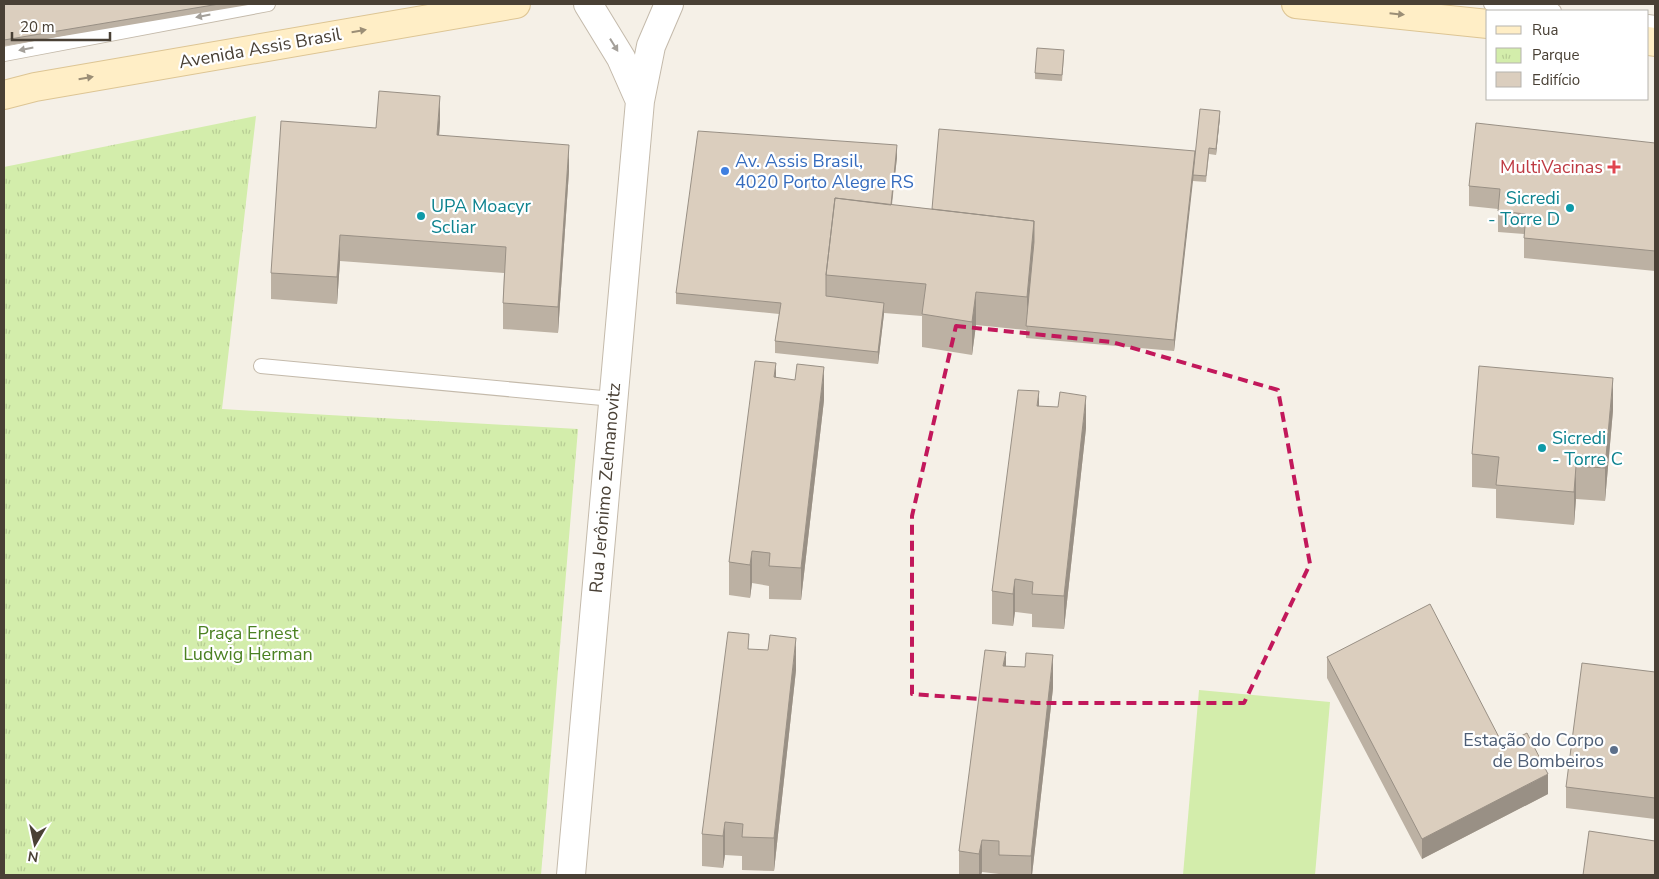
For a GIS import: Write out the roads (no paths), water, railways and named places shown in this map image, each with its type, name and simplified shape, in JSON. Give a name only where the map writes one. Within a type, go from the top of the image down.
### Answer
[{"type":"main road","name":"Avenida Assis Brasil","points":[[4,95],[35,87],[516,4]]},
{"type":"main road","points":[[1296,4],[1486,24]]},
{"type":"street","name":"Rua Jerônimo Zelmanovitz","points":[[588,4],[621,58],[640,101]]},
{"type":"street","name":"Rua Jerônimo Zelmanovitz","points":[[571,875],[640,101],[651,46],[669,4]]},
{"type":"lane","points":[[4,54],[268,4]]},
{"type":"lane","points":[[1491,4],[1545,10]]},
{"type":"lane","points":[[261,366],[613,399]]},
{"type":"place","name":"MultiVacinas","points":[[1614,167]]},
{"type":"place","name":"Av. Assis Brasil, 4020 Porto Alegre RS","points":[[725,171]]},
{"type":"place","name":"Sicredi - Torre D","points":[[1570,208]]},
{"type":"place","name":"UPA Moacyr Scliar","points":[[421,216]]},
{"type":"place","name":"Sicredi - Torre C","points":[[1542,448]]},
{"type":"place","name":"Estação do Corpo de Bombeiros","points":[[1614,750]]},
{"type":"park label","name":"Praça Ernest Ludwig Herman","points":[[248,643]]}]
